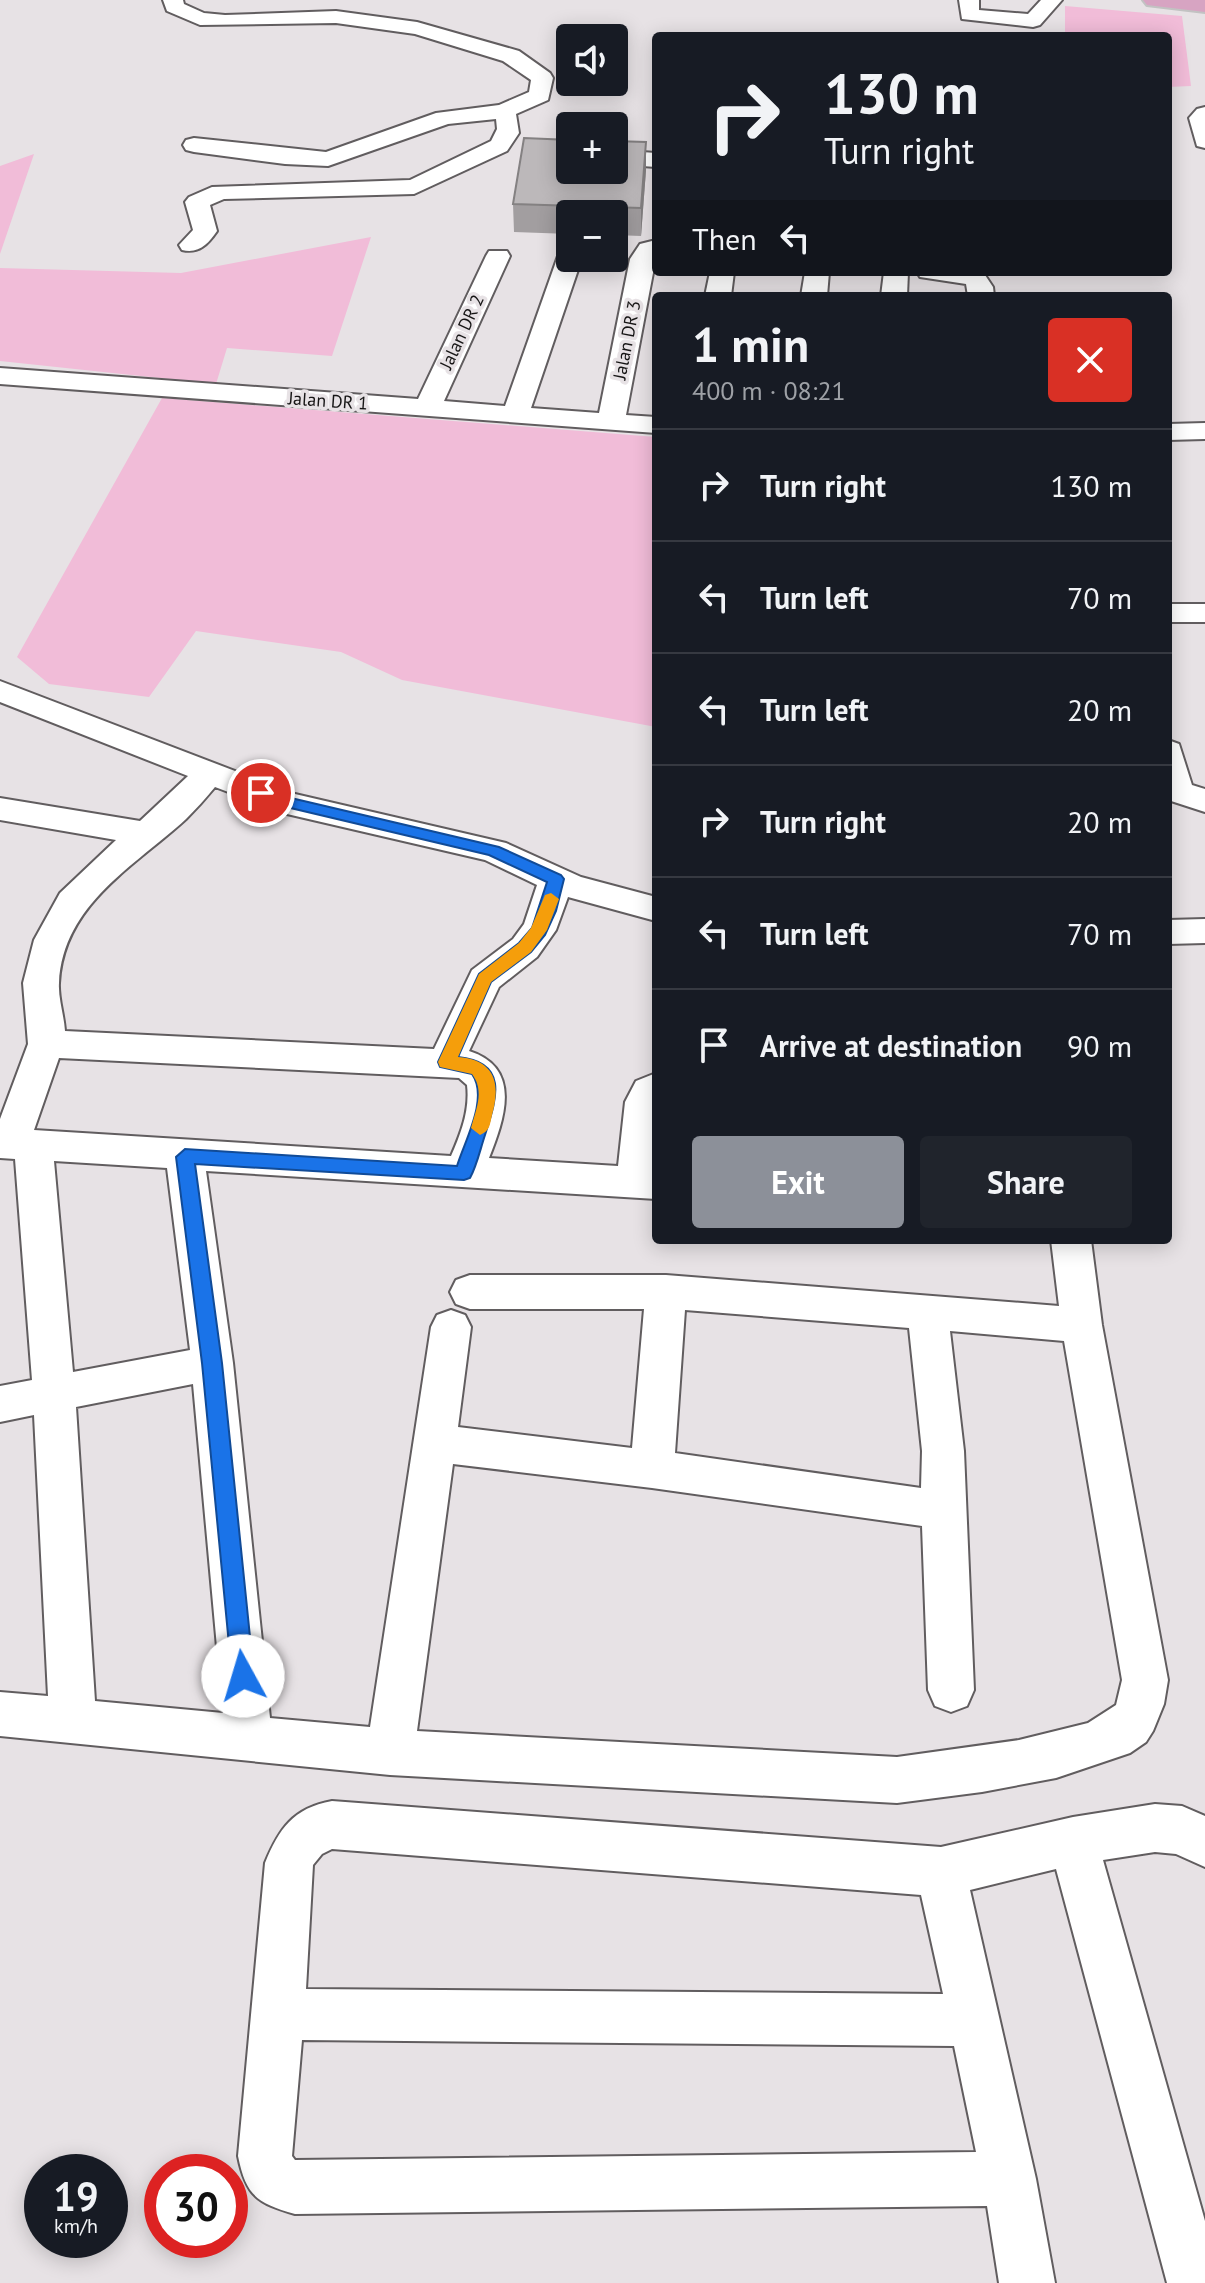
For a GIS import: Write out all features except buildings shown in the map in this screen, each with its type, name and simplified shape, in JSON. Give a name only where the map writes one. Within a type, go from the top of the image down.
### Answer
[{"type":"main road","points":[[1155,0],[1205,5]]},
{"type":"street","points":[[173,0],[174,7],[200,19],[225,21],[297,17],[371,20],[417,28],[511,56],[542,78],[540,95],[504,111],[444,118],[328,159],[285,157],[194,145]]},
{"type":"street","points":[[954,32],[957,22],[969,7],[1040,28],[1052,0]]},
{"type":"street","points":[[191,245],[205,231],[197,202],[220,192],[414,187],[499,146],[515,143],[504,111]]},
{"type":"street","points":[[1205,114],[1200,118],[1205,141]]},
{"type":"street","points":[[628,158],[652,160]]},
{"type":"street","name":"Jalan DR 3","points":[[611,422],[649,253]]},
{"type":"street","name":"Jalan DR 2","points":[[427,408],[498,256]]},
{"type":"street","points":[[515,414],[564,272]]},
{"type":"street","points":[[969,276],[979,282],[980,292]]},
{"type":"street","name":"Jalan DR 1","points":[[0,376],[652,425]]},
{"type":"street","points":[[1172,432],[1205,431]]},
{"type":"street","points":[[1172,613],[1205,613]]},
{"type":"street","points":[[0,691],[287,803],[494,851],[555,879],[620,902],[652,908]]},
{"type":"street","points":[[1172,762],[1183,793]]},
{"type":"street","points":[[73,1721],[54,1393],[14,1144],[46,1044],[41,983],[51,940],[72,902],[113,860],[174,811],[209,774]]},
{"type":"street","points":[[0,809],[144,833]]},
{"type":"street","points":[[446,1062],[485,979],[525,948],[539,930],[548,911],[555,879]]},
{"type":"street","points":[[1172,932],[1205,931]]},
{"type":"street","points":[[46,1044],[466,1064],[478,1069],[486,1080],[489,1095],[464,1173]]},
{"type":"street","points":[[14,1144],[185,1157],[646,1183],[644,1102],[652,1089]]},
{"type":"street","points":[[185,1157],[212,1363],[249,1739]]},
{"type":"street","points":[[0,1714],[390,1752],[897,1780],[945,1776],[1095,1746],[1128,1727],[1141,1706],[1145,1680],[1082,1325],[1072,1244]]},
{"type":"street","points":[[390,1752],[434,1443],[460,1310],[666,1292],[1082,1325]]},
{"type":"street","points":[[652,1469],[666,1292]]},
{"type":"street","points":[[928,1314],[940,1420],[951,1690]]},
{"type":"street","points":[[0,1404],[212,1363]]},
{"type":"street","points":[[434,1443],[652,1469],[943,1510]]},
{"type":"street","points":[[1009,2179],[295,2187],[277,2182],[268,2171],[265,2156],[289,1863],[295,1847],[318,1827],[332,1825],[941,1872],[1073,1841],[1155,1828],[1182,1830],[1205,1843]]},
{"type":"street","points":[[1073,1841],[1195,2283]]},
{"type":"street","points":[[941,1872],[1009,2179],[1027,2283]]},
{"type":"street","points":[[279,2014],[972,2020]]},
{"type":"shaded area","points":[[1065,6],[1182,16],[1191,86],[1172,87],[1172,32],[1065,32]]},
{"type":"shaded area","points":[[34,154],[0,254],[0,166]]},
{"type":"shaded area","points":[[371,237],[332,356],[227,348],[216,384],[0,361],[0,268],[181,273]]},
{"type":"shaded area","points":[[162,398],[652,437],[652,726],[402,680],[341,652],[196,631],[149,697],[49,684],[17,657]]},
{"type":"slow traffic","points":[[480,1128],[489,1095],[486,1080],[478,1069],[446,1062],[485,979],[525,948],[539,930],[551,899]]},
{"type":"route","points":[[243,1676],[212,1363],[185,1157],[464,1173],[489,1095],[486,1080],[478,1069],[446,1062],[485,979],[525,948],[539,930],[548,911],[555,879],[494,851],[287,803],[261,793]]}]
